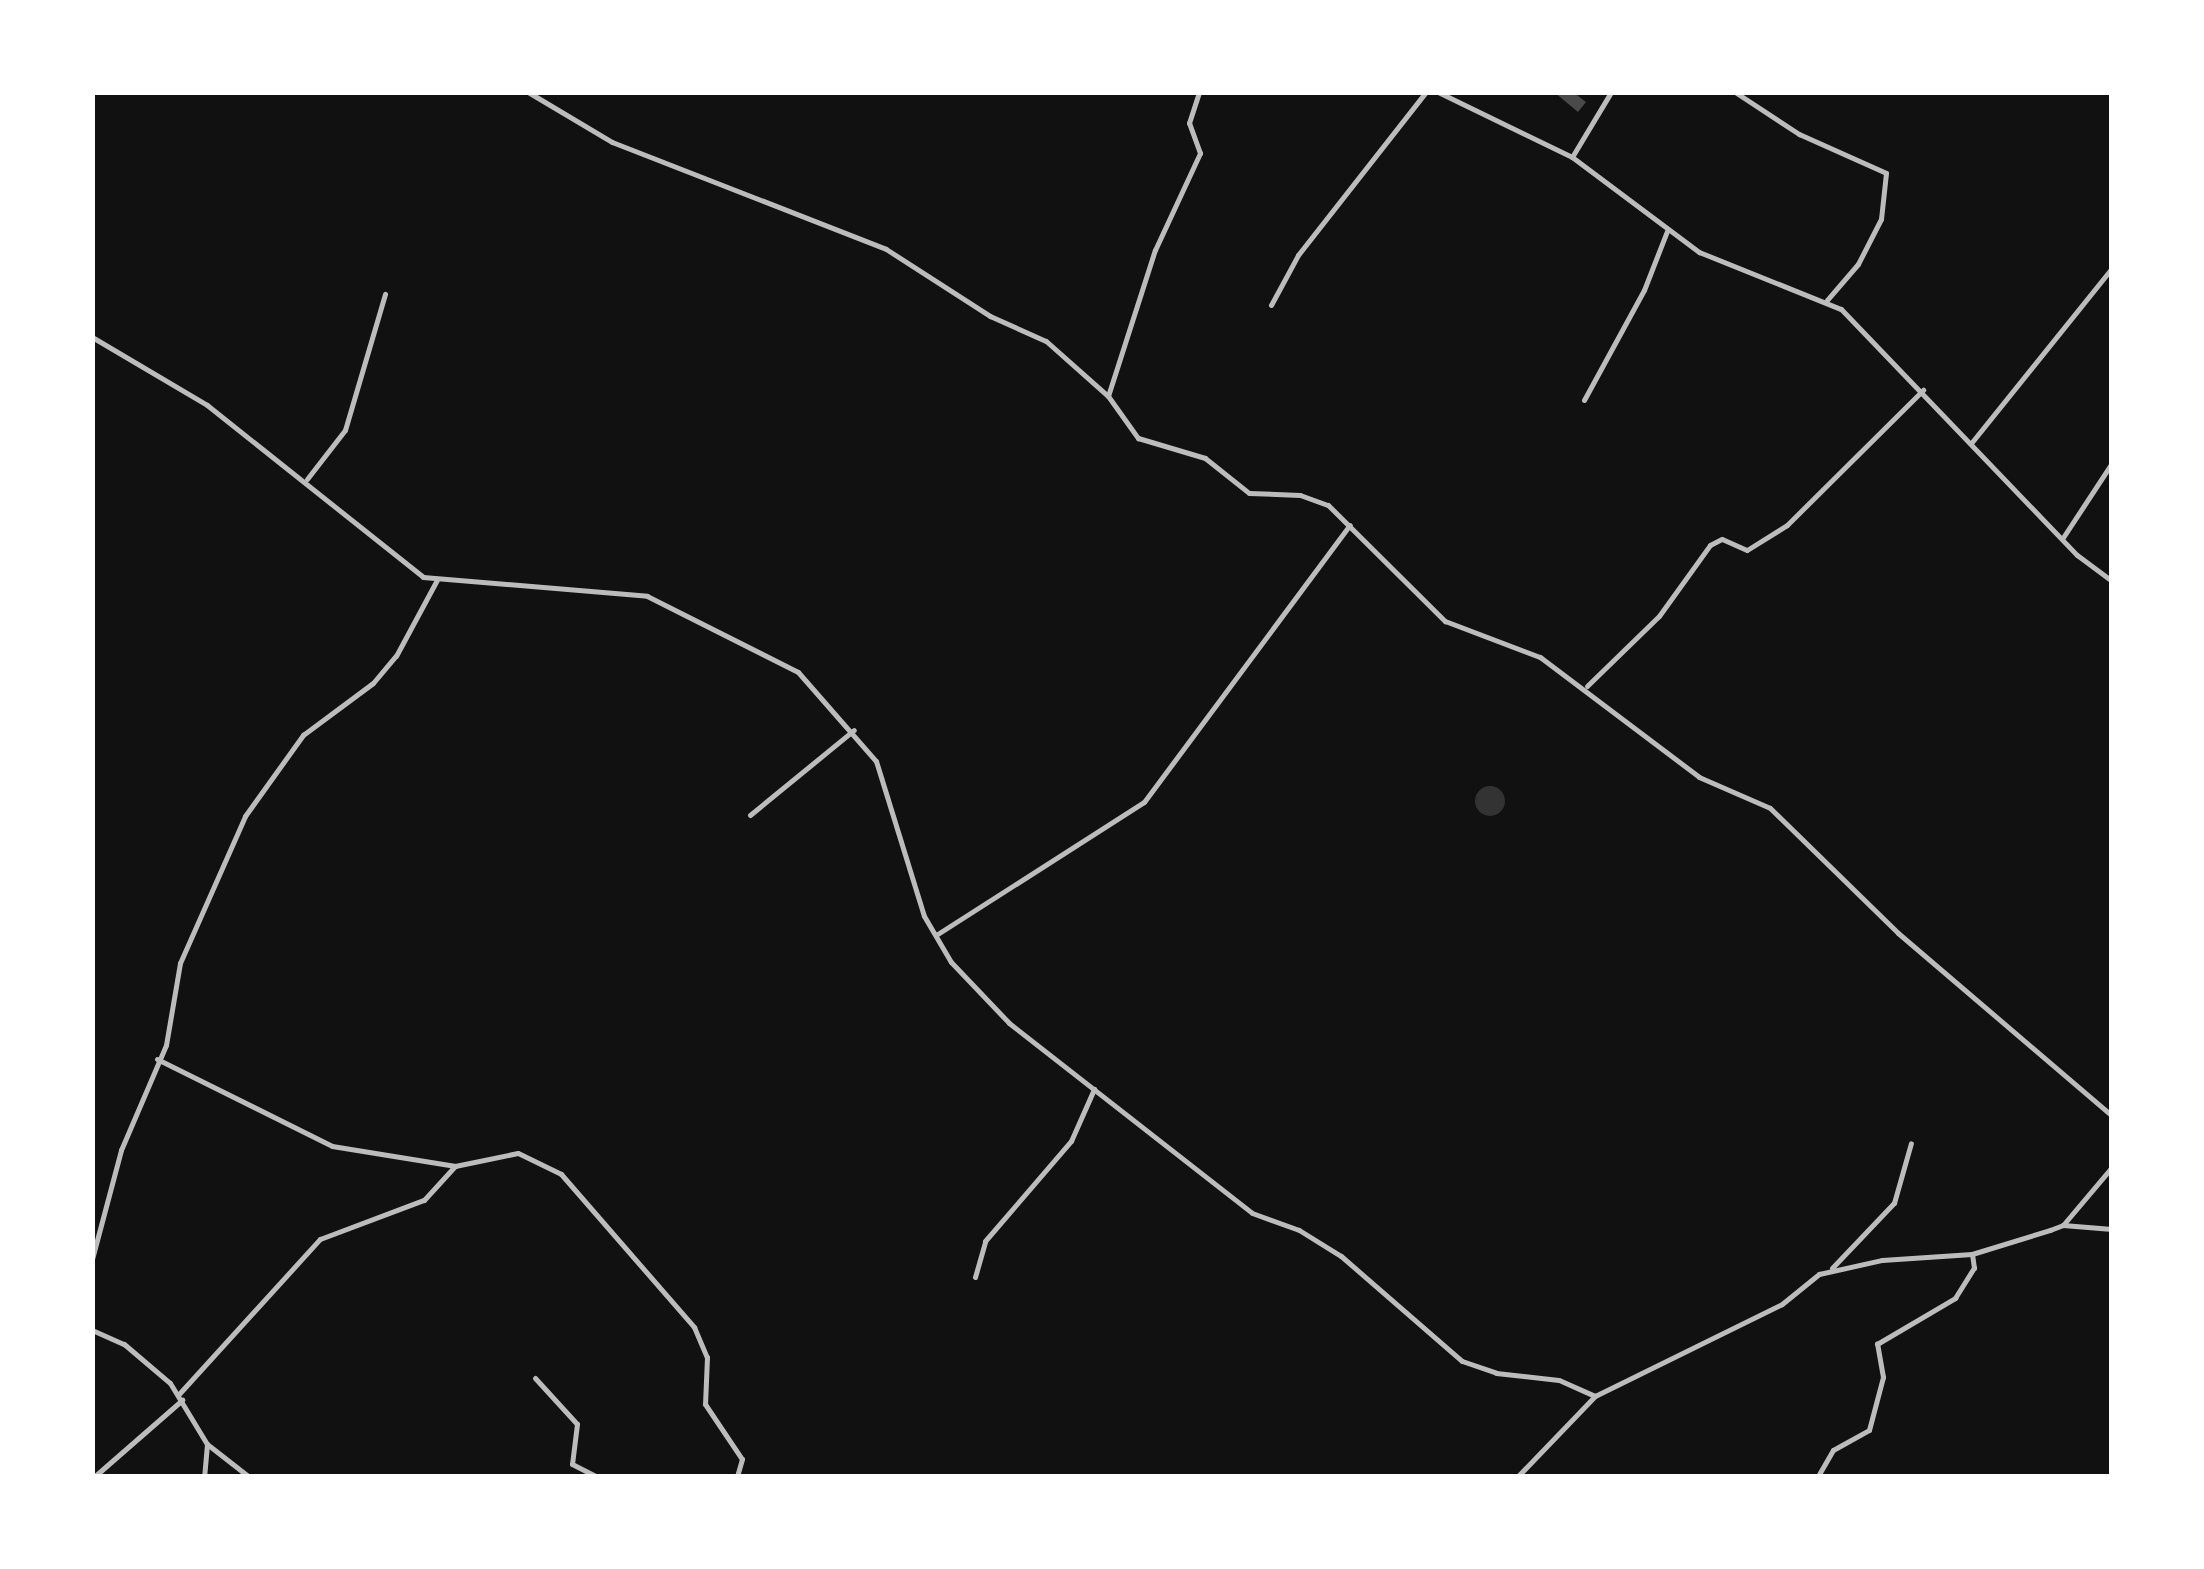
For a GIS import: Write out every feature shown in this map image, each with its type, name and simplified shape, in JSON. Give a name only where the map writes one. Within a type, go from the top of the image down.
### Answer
[{"type":"street","points":[[528,92],[612,142],[886,249],[990,316],[1046,340],[1108,396],[1138,438],[1204,458],[1249,492],[1317,498],[1350,525],[1445,621],[1540,657],[1587,686],[1698,777],[1770,808],[1898,932],[2112,1116]]},
{"type":"street","points":[[1108,396],[1156,250],[1200,153],[1189,123],[1199,92]]},
{"type":"street","points":[[1271,304],[1298,255],[1426,92]]},
{"type":"street","points":[[1438,92],[1572,157],[1666,231],[1727,265],[1827,300],[1922,390],[2062,538],[2112,581]]},
{"type":"street","points":[[1572,157],[1612,92]]},
{"type":"street","points":[[1734,92],[1799,134],[1886,173],[1881,219],[1858,264],[1827,300]]},
{"type":"street","points":[[1584,400],[1644,290],[1666,231]]},
{"type":"street","points":[[1972,442],[2112,268]]},
{"type":"street","points":[[306,479],[345,430],[384,294]]},
{"type":"street","points":[[92,337],[206,404],[306,479],[411,571],[437,580],[647,596],[798,672],[854,730],[876,761],[908,879],[936,935],[951,962],[1009,1022],[1252,1213],[1299,1230],[1341,1256],[1462,1361],[1496,1373],[1559,1380],[1595,1396]]},
{"type":"street","points":[[1587,686],[1660,616],[1710,545],[1730,540],[1746,550],[1787,525],[1922,390]]},
{"type":"street","points":[[2062,538],[2112,463]]},
{"type":"street","points":[[936,935],[1144,802],[1350,525]]},
{"type":"street","points":[[92,1260],[122,1150],[166,1045],[180,963],[245,816],[302,735],[373,683],[396,656],[437,580]]},
{"type":"street","points":[[750,815],[788,777],[854,730]]},
{"type":"street","points":[[158,1058],[332,1146],[455,1166],[518,1153],[561,1174],[694,1327],[707,1357],[705,1404],[742,1459],[737,1476]]},
{"type":"street","points":[[975,1278],[985,1241],[1071,1141],[1094,1090]]},
{"type":"street","points":[[1518,1476],[1595,1396],[1782,1304],[1830,1270],[1894,1203],[1911,1144]]},
{"type":"street","points":[[95,1476],[180,1397],[320,1239],[424,1200],[455,1166]]},
{"type":"street","points":[[2063,1225],[2112,1167]]},
{"type":"street","points":[[1830,1270],[1972,1254],[2063,1225],[2112,1230]]},
{"type":"street","points":[[1818,1476],[1833,1450],[1868,1430],[1883,1377],[1877,1344],[1954,1298],[1974,1268],[1972,1254]]},
{"type":"street","points":[[92,1330],[124,1344],[180,1397],[208,1444],[248,1476]]},
{"type":"street","points":[[535,1378],[578,1424],[572,1464],[596,1476]]},
{"type":"street","points":[[204,1476],[208,1444]]},
{"type":"shaded area","points":[[1490,786],[1501,790],[1505,801],[1501,812],[1490,816],[1479,812],[1475,801],[1479,790]]},
{"type":"building","points":[[1554,92],[1573,92],[1586,102],[1578,112]]}]
